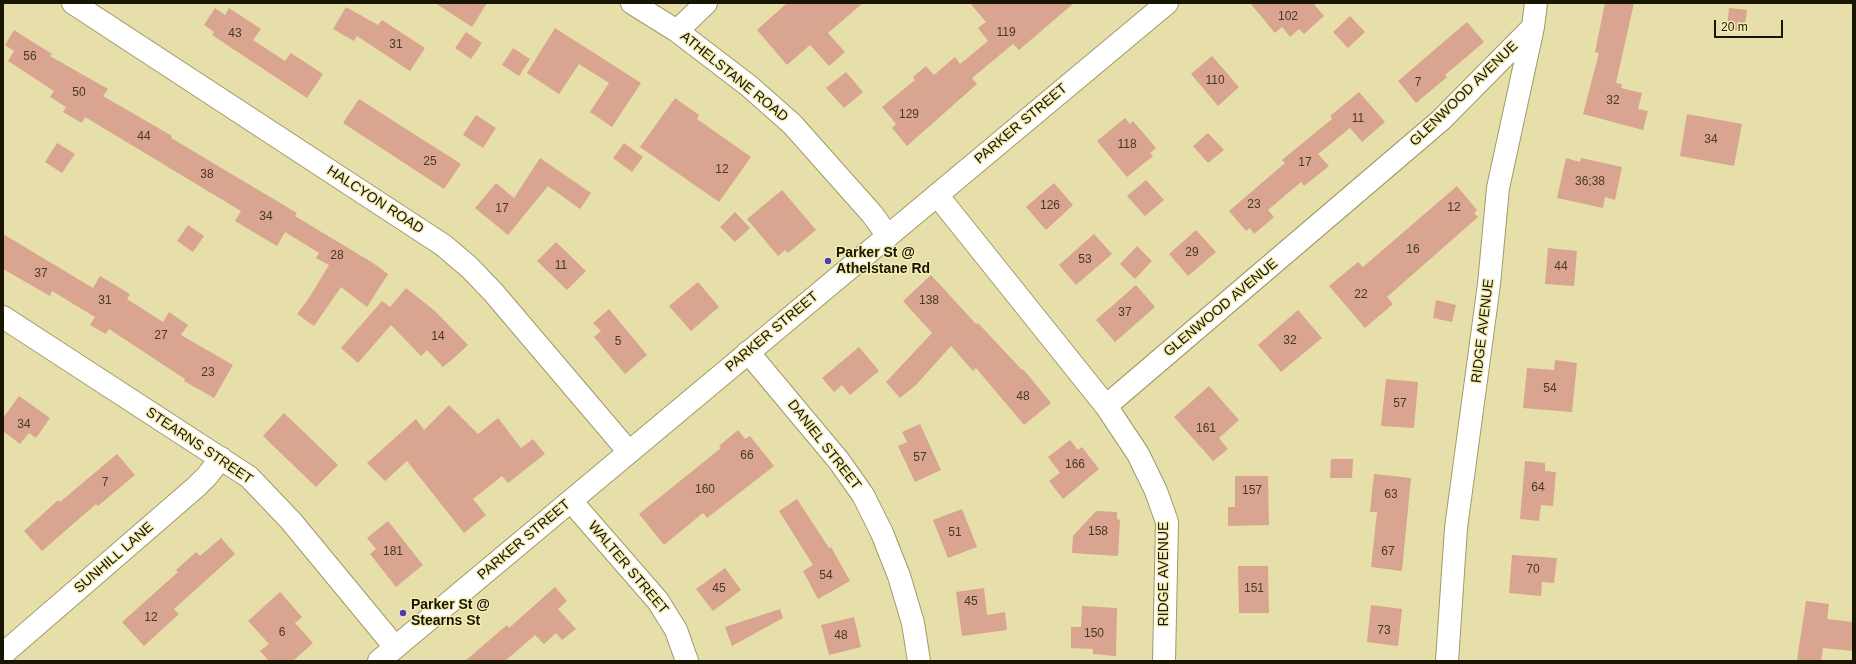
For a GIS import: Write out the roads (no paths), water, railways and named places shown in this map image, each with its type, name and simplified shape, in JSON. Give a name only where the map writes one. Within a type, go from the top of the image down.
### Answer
[{"type":"street","name":"HALCYON ROAD","points":[[73,3],[443,245],[469,267],[493,292],[629,452]]},
{"type":"street","name":"ATHELSTANE ROAD","points":[[632,3],[677,31],[750,86],[792,124],[872,214],[888,236]]},
{"type":"street","points":[[677,31],[706,3]]},
{"type":"street","name":"PARKER STREET","points":[[379,661],[1166,3]]},
{"type":"street","name":"RIDGE AVENUE","points":[[1447,661],[1456,528],[1489,284],[1498,188],[1533,27],[1536,3]]},
{"type":"street","name":"GLENWOOD AVENUE","points":[[1106,406],[1441,120],[1533,27]]},
{"type":"street","points":[[937,195],[1106,406]]},
{"type":"street","name":"STEARNS STREET","points":[[3,317],[221,458],[249,478],[276,503],[395,647]]},
{"type":"street","name":"DANIEL STREET","points":[[748,352],[839,461],[862,495],[882,533],[899,576],[913,623],[919,661]]},
{"type":"street","name":"RIDGE AVENUE","points":[[1106,406],[1138,454],[1156,491],[1167,522],[1164,661]]},
{"type":"street","name":"SUNHILL LANE","points":[[3,654],[196,487],[221,458]]},
{"type":"street","name":"WALTER STREET","points":[[571,501],[658,601],[676,630],[687,661]]},
{"type":"place","name":"Parker St @ Athelstane Rd","points":[[828,261]]},
{"type":"place","name":"Parker St @ Stearns St","points":[[403,613]]}]
